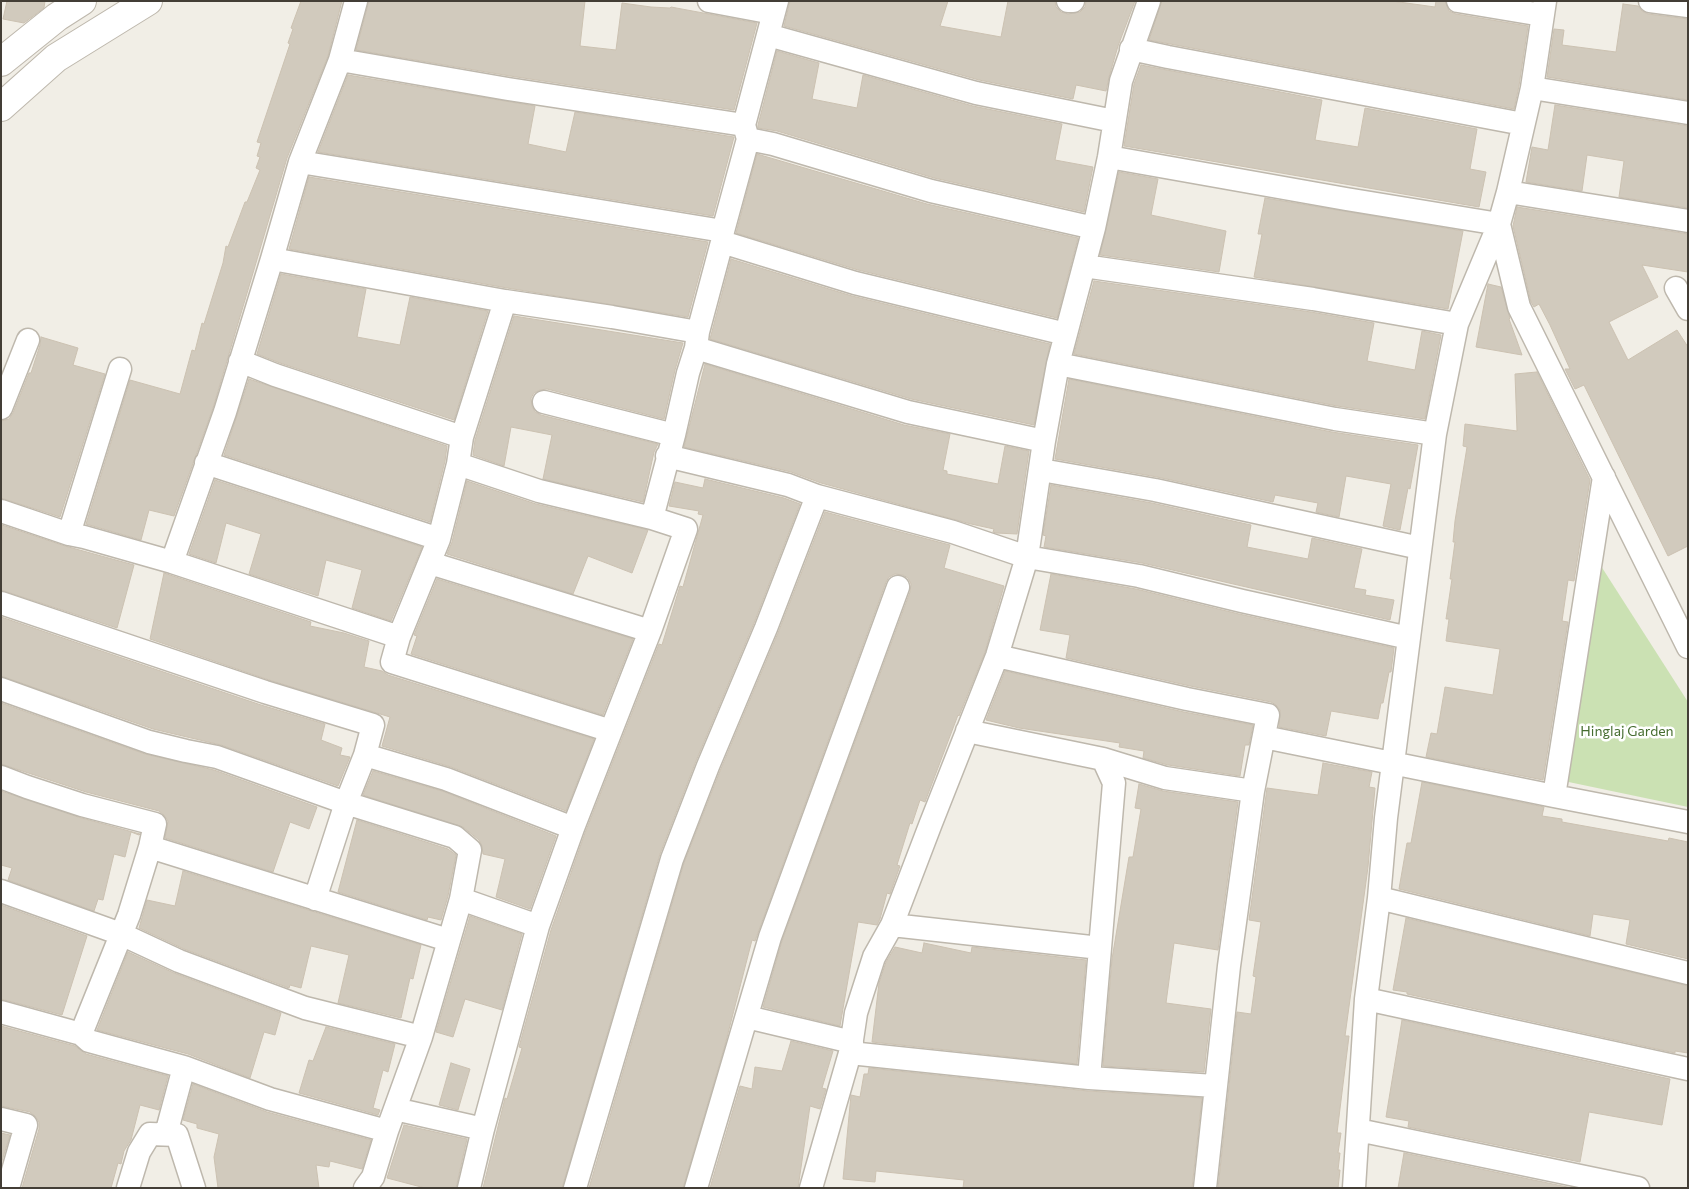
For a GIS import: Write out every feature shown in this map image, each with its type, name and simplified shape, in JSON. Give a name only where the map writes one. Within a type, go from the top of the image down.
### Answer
[{"type":"street","points":[[1,62],[57,17],[82,1]]},
{"type":"street","points":[[1,107],[56,58],[148,1]]},
{"type":"street","points":[[172,562],[225,412],[300,162],[340,60],[356,1]]},
{"type":"street","points":[[652,518],[697,340],[775,7],[709,1]]},
{"type":"street","points":[[1068,1],[1073,1]]},
{"type":"street","points":[[811,1188],[851,1047],[856,1013],[874,958],[892,925],[997,656],[1027,557],[1044,441],[1058,364],[1094,228],[1109,157],[1121,81],[1149,1]]},
{"type":"street","points":[[1354,1188],[1366,999],[1393,764],[1435,434],[1456,324],[1499,224],[1508,192],[1532,88],[1543,8],[1458,1]]},
{"type":"street","points":[[1650,1],[1688,6]]},
{"type":"street","points":[[768,35],[976,93],[1114,121]]},
{"type":"street","points":[[1131,49],[1523,124]]},
{"type":"street","points":[[340,60],[746,132],[773,144],[931,191],[1094,228]]},
{"type":"street","points":[[1532,88],[1688,113]]},
{"type":"street","points":[[1109,157],[1499,224]]},
{"type":"street","points":[[300,162],[722,236],[855,283],[1066,334]]},
{"type":"street","points":[[1508,192],[1688,221]]},
{"type":"street","points":[[1499,224],[1519,307],[1688,648]]},
{"type":"street","points":[[272,259],[505,301],[612,317],[697,340],[908,412],[1044,441]]},
{"type":"street","points":[[1084,266],[1314,299],[1456,324]]},
{"type":"street","points":[[1676,288],[1688,309]]},
{"type":"street","points":[[505,301],[462,437],[458,464],[439,539],[399,637],[392,662],[610,731]]},
{"type":"street","points":[[1,408],[28,340]]},
{"type":"street","points":[[240,361],[275,375],[462,437]]},
{"type":"street","points":[[1058,364],[1335,419],[1435,434]]},
{"type":"street","points":[[69,534],[120,369]]},
{"type":"street","points":[[544,402],[817,496],[954,532],[1027,557],[1140,576],[1409,638]]},
{"type":"street","points":[[206,463],[439,539]]},
{"type":"street","points":[[458,464],[539,491],[652,518],[686,529],[650,631],[573,828],[538,926],[483,1128],[469,1188]]},
{"type":"street","points":[[1041,470],[1155,490],[1420,548]]},
{"type":"street","points":[[1554,796],[1604,477]]},
{"type":"street","points":[[576,1188],[672,860],[817,496]]},
{"type":"street","points":[[1,510],[69,534],[84,536],[172,562],[399,637]]},
{"type":"street","points":[[430,562],[650,631]]},
{"type":"street","points":[[696,1188],[770,937],[898,587]]},
{"type":"street","points":[[1,603],[265,692],[373,725],[365,755],[346,802],[314,899]]},
{"type":"street","points":[[997,656],[1187,699],[1268,715],[1253,791],[1229,966],[1204,1188]]},
{"type":"street","points":[[1,689],[150,742],[217,757],[346,802],[455,837],[470,850],[461,899],[421,1037],[394,1109],[373,1177],[365,1188]]},
{"type":"street","points":[[967,731],[1103,759],[1165,778],[1253,791]]},
{"type":"street","points":[[1264,737],[1688,822]]},
{"type":"street","points":[[365,755],[446,779],[573,828]]},
{"type":"street","points":[[1089,1078],[1114,783],[1103,759]]},
{"type":"street","points":[[1,777],[27,788],[82,805],[155,824],[150,847],[121,934],[81,1034]]},
{"type":"street","points":[[150,847],[448,940]]},
{"type":"street","points":[[1,891],[121,934],[179,961],[305,1008],[421,1037]]},
{"type":"street","points":[[1379,898],[1688,973]]},
{"type":"street","points":[[461,899],[538,926]]},
{"type":"street","points":[[892,925],[1100,948]]},
{"type":"street","points":[[1366,999],[1688,1069]]},
{"type":"street","points":[[1,1012],[81,1034],[89,1041],[184,1067],[270,1099],[387,1131]]},
{"type":"street","points":[[747,1017],[851,1047],[1089,1078],[1215,1086]]},
{"type":"street","points":[[166,1134],[184,1067]]},
{"type":"street","points":[[394,1109],[483,1128]]},
{"type":"street","points":[[1,1119],[26,1125],[8,1188]]},
{"type":"street","points":[[1358,1130],[1638,1188]]},
{"type":"street","points":[[128,1188],[139,1152],[150,1134],[177,1136],[194,1188]]},
{"type":"green space","name":"Hinglaj Garden","points":[[1592,552],[1688,702],[1688,807],[1559,780]]},
{"type":"building","points":[[7,1],[45,1],[44,8],[24,23],[3,19]]},
{"type":"building","points":[[301,1],[342,1],[328,56],[287,158],[213,408],[174,516],[149,510],[141,540],[86,524],[130,380],[180,394],[192,350],[195,351],[202,323],[204,324],[223,263],[226,246],[228,247],[245,202],[247,202],[260,170],[256,168],[260,157],[257,156],[261,143],[257,142],[290,44],[288,43],[293,29],[291,28]]},
{"type":"building","points":[[369,1],[585,1],[580,46],[616,50],[622,3],[651,7],[671,7],[757,23],[734,110],[510,76],[356,50]]},
{"type":"building","points":[[790,1],[948,1],[940,26],[1001,37],[1008,1],[1055,1],[1056,7],[1061,12],[1068,14],[1080,12],[1085,7],[1086,1],[1135,1],[1118,46],[1106,91],[1076,85],[1073,99],[979,80],[784,26]]},
{"type":"building","points":[[1162,1],[1392,1],[1435,7],[1436,1],[1445,1],[1449,11],[1456,14],[1528,26],[1514,109],[1149,40]]},
{"type":"building","points":[[1623,4],[1638,6],[1648,14],[1688,19],[1688,100],[1547,77],[1554,29],[1564,30],[1562,45],[1616,52]]},
{"type":"building","points":[[777,51],[819,63],[812,99],[857,108],[863,75],[973,106],[1062,124],[1055,160],[1093,167],[1084,212],[934,178],[777,131],[758,128]]},
{"type":"building","points":[[1141,65],[1322,100],[1315,140],[1358,147],[1365,108],[1477,129],[1470,169],[1486,172],[1479,207],[1124,146],[1134,84]]},
{"type":"building","points":[[348,75],[535,106],[528,144],[566,152],[575,112],[734,137],[713,216],[318,152]]},
{"type":"building","points":[[1555,105],[1688,126],[1688,208],[1619,197],[1624,161],[1587,155],[1582,191],[1526,182],[1532,147],[1548,150]]},
{"type":"building","points":[[757,154],[927,204],[1078,238],[1057,318],[858,270],[736,233]]},
{"type":"building","points":[[1119,172],[1158,179],[1151,215],[1226,231],[1219,272],[1100,255]]},
{"type":"building","points":[[309,177],[708,242],[688,317],[507,288],[289,249]]},
{"type":"building","points":[[1265,198],[1463,231],[1448,309],[1254,277],[1262,234],[1258,234]]},
{"type":"building","points":[[1517,207],[1688,234],[1688,272],[1642,265],[1658,297],[1609,322],[1628,360],[1677,330],[1688,347],[1688,546],[1668,556],[1584,385],[1575,389],[1565,369],[1570,369],[1550,325],[1539,304],[1534,307],[1531,302],[1513,226]]},
{"type":"building","points":[[731,259],[852,296],[1050,344],[1034,425],[911,399],[710,339]]},
{"type":"building","points":[[281,274],[366,289],[357,337],[400,345],[410,297],[488,311],[454,420],[257,354]]},
{"type":"building","points":[[1094,281],[1311,312],[1374,323],[1367,361],[1415,370],[1422,331],[1441,335],[1425,419],[1337,406],[1074,354]]},
{"type":"building","points":[[1488,284],[1501,287],[1509,319],[1522,355],[1476,347]]},
{"type":"building","points":[[514,316],[683,343],[664,419],[547,389],[534,393],[531,398],[535,412],[541,415],[658,444],[654,452],[643,502],[543,479],[552,435],[511,427],[504,466],[473,455],[475,440]]},
{"type":"building","points":[[41,337],[78,348],[73,365],[105,374],[60,517],[1,498],[1,421],[9,419],[13,413],[29,373],[31,373]]},
{"type":"building","points":[[705,364],[904,425],[950,434],[943,470],[947,471],[947,474],[998,484],[1005,446],[1029,451],[1017,534],[996,533],[993,532],[994,529],[821,483],[791,472],[684,447]]},
{"type":"building","points":[[1537,372],[1590,480],[1574,581],[1568,580],[1562,621],[1568,622],[1543,780],[1426,757],[1431,733],[1437,734],[1445,687],[1493,695],[1500,649],[1446,641],[1449,619],[1446,619],[1452,579],[1450,579],[1455,542],[1453,542],[1455,521],[1467,447],[1463,446],[1465,424],[1517,431],[1515,374]]},
{"type":"building","points":[[249,379],[447,446],[430,522],[224,455]]},
{"type":"building","points":[[1069,379],[1332,432],[1418,445],[1400,530],[1383,526],[1391,484],[1346,476],[1339,517],[1316,512],[1318,503],[1275,495],[1273,502],[1157,477],[1055,459]]},
{"type":"building","points":[[705,479],[784,498],[800,504],[660,854],[562,1188],[483,1188],[505,1098],[507,1099],[522,1048],[519,1047],[551,930],[585,833],[659,644],[662,645],[680,586],[683,587],[703,515],[698,514],[699,511],[669,506],[675,482],[703,488]]},
{"type":"building","points":[[215,480],[422,547],[391,621],[352,608],[362,570],[326,560],[318,596],[249,574],[261,534],[226,523],[216,563],[189,554]]},
{"type":"building","points":[[467,481],[536,504],[648,530],[632,573],[588,556],[573,594],[447,554],[452,542]]},
{"type":"building","points":[[1051,485],[1152,503],[1251,525],[1247,547],[1308,559],[1312,538],[1362,549],[1354,588],[1366,590],[1365,595],[1394,600],[1390,620],[1142,563],[1044,547],[1046,536],[1043,535]]},
{"type":"building","points":[[825,512],[950,545],[944,568],[1004,586],[985,652],[958,715],[925,802],[920,800],[912,824],[910,823],[897,865],[900,866],[890,894],[887,893],[880,919],[877,925],[858,922],[840,1026],[763,1007],[782,941],[910,592],[911,584],[908,578],[895,574],[889,577],[755,941],[752,940],[725,1045],[683,1188],[589,1188],[684,863]]},
{"type":"building","points":[[2,525],[65,546],[134,565],[117,628],[1,590]]},
{"type":"building","points":[[164,573],[311,622],[310,626],[344,633],[369,641],[364,667],[382,671],[388,675],[594,739],[566,811],[451,767],[382,746],[390,717],[269,680],[150,639]]},
{"type":"building","points":[[1051,574],[1136,589],[1394,648],[1391,672],[1389,672],[1378,719],[1331,711],[1326,736],[1279,727],[1280,710],[1271,702],[1066,658],[1070,635],[1040,630]]},
{"type":"building","points":[[437,579],[633,639],[603,715],[411,654],[417,636],[414,635]]},
{"type":"building","points":[[1,617],[261,705],[325,724],[321,740],[342,748],[340,755],[350,757],[338,786],[221,745],[153,729],[1,676]]},
{"type":"building","points":[[1005,671],[1184,712],[1253,725],[1249,745],[1245,745],[1240,776],[1168,765],[1143,758],[1144,751],[1119,747],[1120,743],[1019,728],[986,720]]},
{"type":"building","points":[[1,703],[145,754],[214,770],[317,807],[309,829],[290,822],[273,872],[165,838],[168,821],[159,811],[86,792],[1,764]]},
{"type":"building","points":[[1323,763],[1372,772],[1369,787],[1375,788],[1368,867],[1345,1036],[1349,1036],[1337,1133],[1341,1133],[1338,1153],[1340,1153],[1338,1170],[1340,1170],[1338,1188],[1218,1188],[1237,1012],[1251,1014],[1256,977],[1253,976],[1261,922],[1249,920],[1267,788],[1318,795]]},
{"type":"building","points":[[373,771],[442,791],[556,836],[530,909],[496,897],[505,859],[483,854],[479,840],[463,827],[363,795]]},
{"type":"building","points":[[1422,782],[1544,807],[1542,816],[1562,819],[1562,822],[1668,841],[1669,838],[1688,842],[1688,959],[1626,944],[1630,920],[1593,914],[1590,936],[1399,889],[1407,843],[1411,843]]},
{"type":"building","points":[[1139,784],[1163,791],[1238,802],[1218,950],[1174,943],[1166,1003],[1211,1009],[1204,1072],[1103,1066],[1112,959],[1129,857],[1133,857],[1141,809],[1135,808]]},
{"type":"building","points":[[1,791],[78,817],[140,834],[131,832],[125,857],[114,854],[103,900],[98,899],[94,911],[8,880],[12,868],[1,865]]},
{"type":"building","points":[[357,820],[448,849],[456,855],[441,920],[428,917],[427,920],[338,892]]},
{"type":"building","points":[[183,871],[421,945],[413,979],[410,978],[401,1018],[338,1003],[349,955],[311,946],[301,988],[290,985],[289,988],[184,949],[139,928],[147,900],[175,906]]},
{"type":"building","points":[[1,905],[87,936],[62,1015],[1,999]]},
{"type":"building","points":[[470,916],[522,934],[502,1010],[465,999],[453,1037],[436,1032]]},
{"type":"building","points":[[1406,918],[1688,986],[1688,1053],[1675,1051],[1675,1053],[1393,990]]},
{"type":"building","points":[[924,943],[971,953],[972,947],[1086,960],[1077,1064],[872,1042],[879,983],[886,962],[895,947],[922,953]]},
{"type":"building","points":[[128,952],[174,973],[281,1013],[275,1035],[264,1032],[250,1078],[188,1054],[97,1030]]},
{"type":"building","points":[[1402,1020],[1670,1079],[1662,1125],[1589,1112],[1580,1162],[1408,1127],[1409,1121],[1386,1117]]},
{"type":"building","points":[[1,1026],[75,1046],[86,1054],[168,1076],[159,1110],[140,1105],[131,1140],[124,1151],[121,1164],[118,1163],[111,1188],[22,1188],[39,1129],[39,1122],[30,1112],[1,1106]]},
{"type":"building","points":[[326,1027],[395,1044],[388,1072],[383,1070],[373,1108],[380,1110],[378,1115],[299,1093],[309,1060],[313,1061]]},
{"type":"building","points":[[791,1041],[833,1051],[822,1088],[826,1089],[820,1109],[810,1106],[798,1188],[710,1188],[740,1086],[752,1089],[755,1067],[782,1071]]},
{"type":"building","points":[[451,1063],[470,1069],[458,1110],[439,1105]]},
{"type":"building","points":[[869,1068],[1088,1091],[1202,1098],[1192,1188],[963,1188],[964,1180],[876,1171],[875,1182],[843,1179],[851,1095],[860,1097],[864,1074],[868,1074]]},
{"type":"building","points":[[193,1084],[267,1112],[371,1140],[362,1169],[330,1161],[329,1167],[316,1165],[319,1188],[218,1188],[214,1157],[219,1134],[197,1128],[197,1124],[183,1120]]},
{"type":"building","points":[[404,1125],[467,1139],[456,1188],[425,1188],[387,1178]]},
{"type":"building","points":[[1,1133],[10,1135],[1,1164]]},
{"type":"building","points":[[1404,1153],[1572,1188],[1398,1188]]}]
